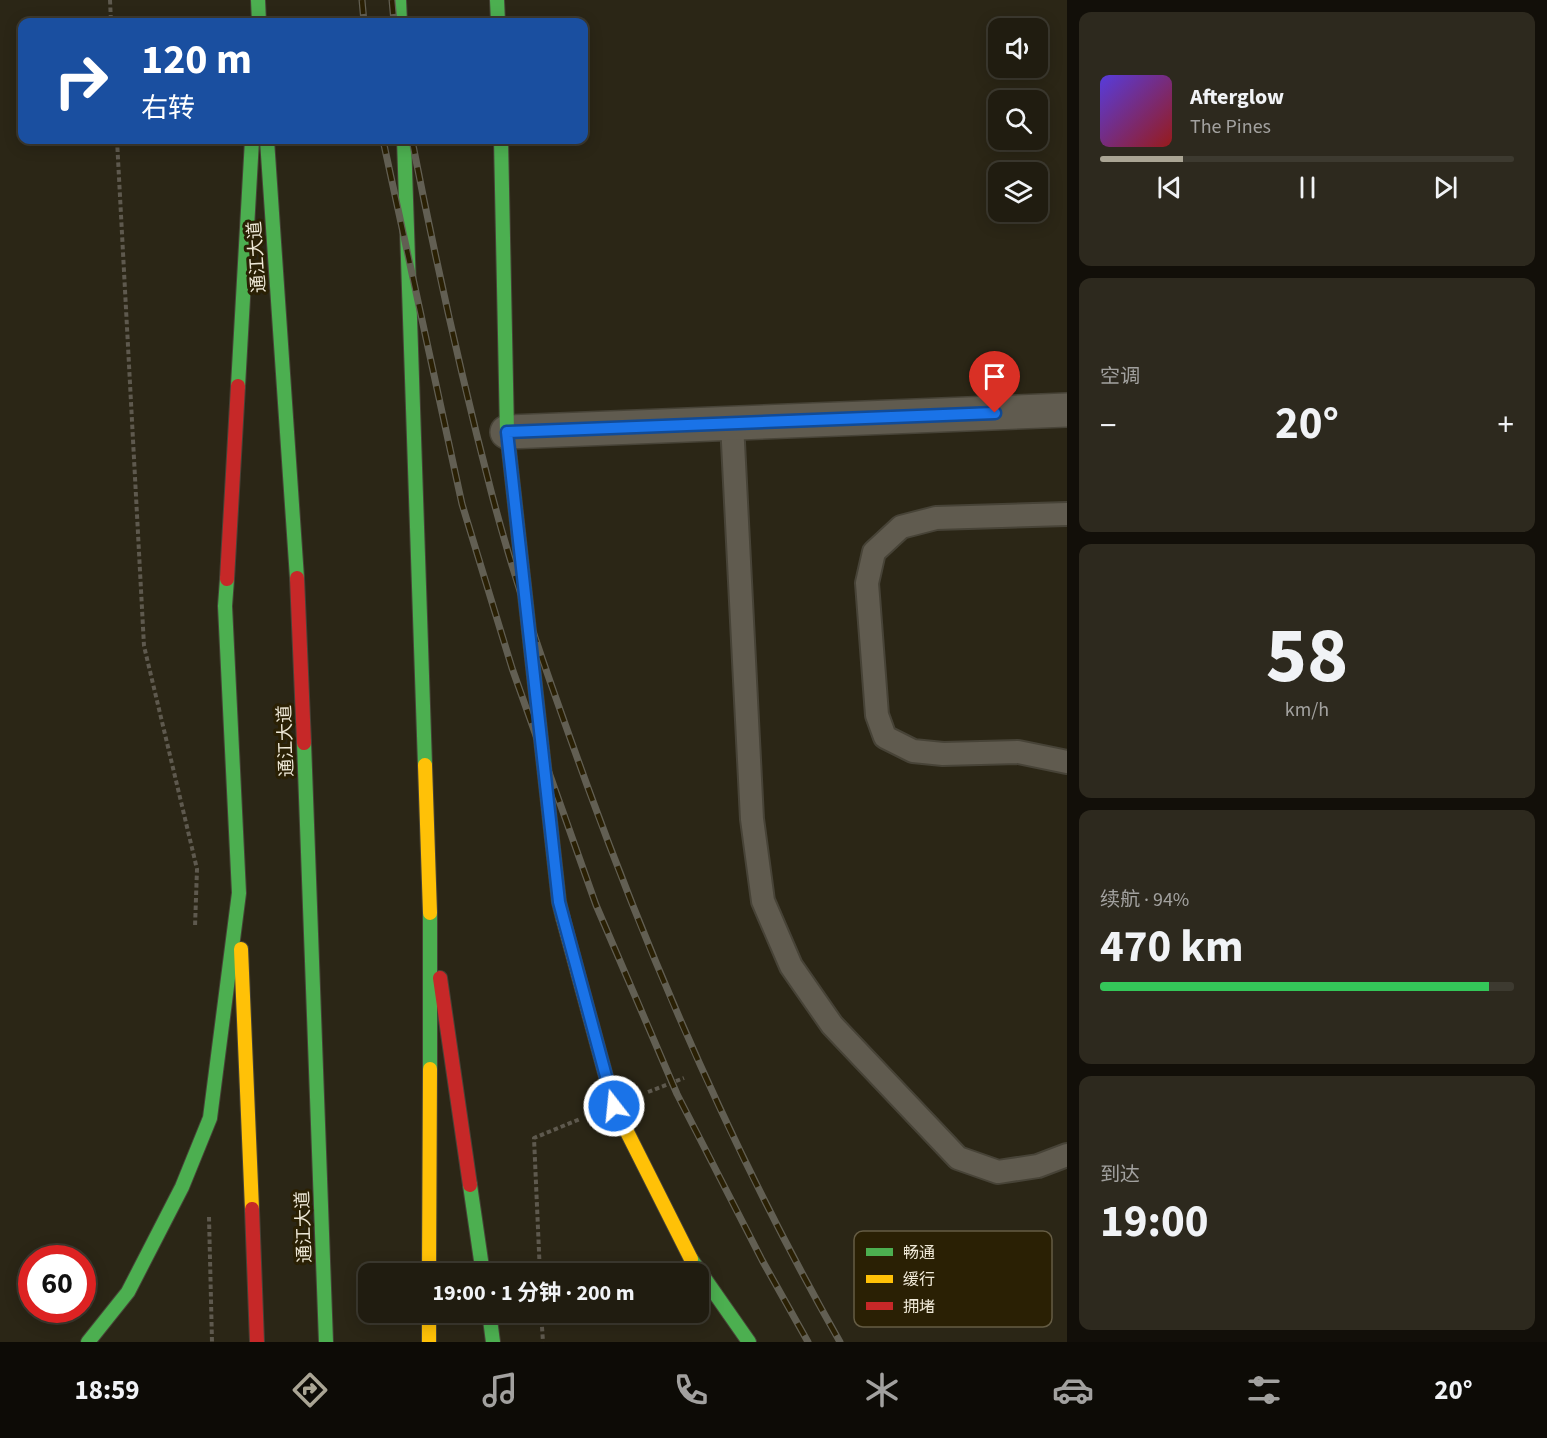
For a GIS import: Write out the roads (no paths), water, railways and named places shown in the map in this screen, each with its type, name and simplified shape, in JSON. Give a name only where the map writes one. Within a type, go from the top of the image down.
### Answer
[{"type":"main road","points":[[258,0],[259,18]]},
{"type":"main road","points":[[399,0],[400,18]]},
{"type":"main road","points":[[497,0],[498,18]]},
{"type":"main road","name":"通江大道","points":[[252,144],[225,606],[257,1342]]},
{"type":"main road","name":"通江大道","points":[[267,144],[300,629],[326,1342]]},
{"type":"main road","points":[[404,144],[430,913],[429,1263]]},
{"type":"main road","points":[[501,144],[507,432],[559,902],[614,1106],[690,1257],[748,1342]]},
{"type":"main road","points":[[88,1342],[128,1292],[182,1187],[210,1118],[239,893]]},
{"type":"main road","points":[[430,913],[481,1263]]},
{"type":"main road","points":[[429,1323],[429,1342]]},
{"type":"main road","points":[[490,1323],[493,1342]]},
{"type":"street","points":[[507,432],[1067,410]]},
{"type":"lane","points":[[732,423],[752,819],[764,901],[791,966],[832,1025],[958,1158],[998,1172],[1038,1166],[1067,1155]]},
{"type":"lane","points":[[1067,514],[936,518],[901,527],[874,552],[867,583],[877,716],[885,737],[912,751],[943,754],[1018,752],[1067,762]]},
{"type":"railway","points":[[362,0],[364,18]]},
{"type":"railway","points":[[392,0],[394,18]]},
{"type":"railway","points":[[384,144],[462,504],[512,668],[596,905],[677,1094],[762,1260],[808,1342]]},
{"type":"railway","points":[[413,144],[469,404],[501,528],[587,785],[642,928],[702,1069],[768,1207],[840,1342]]}]
